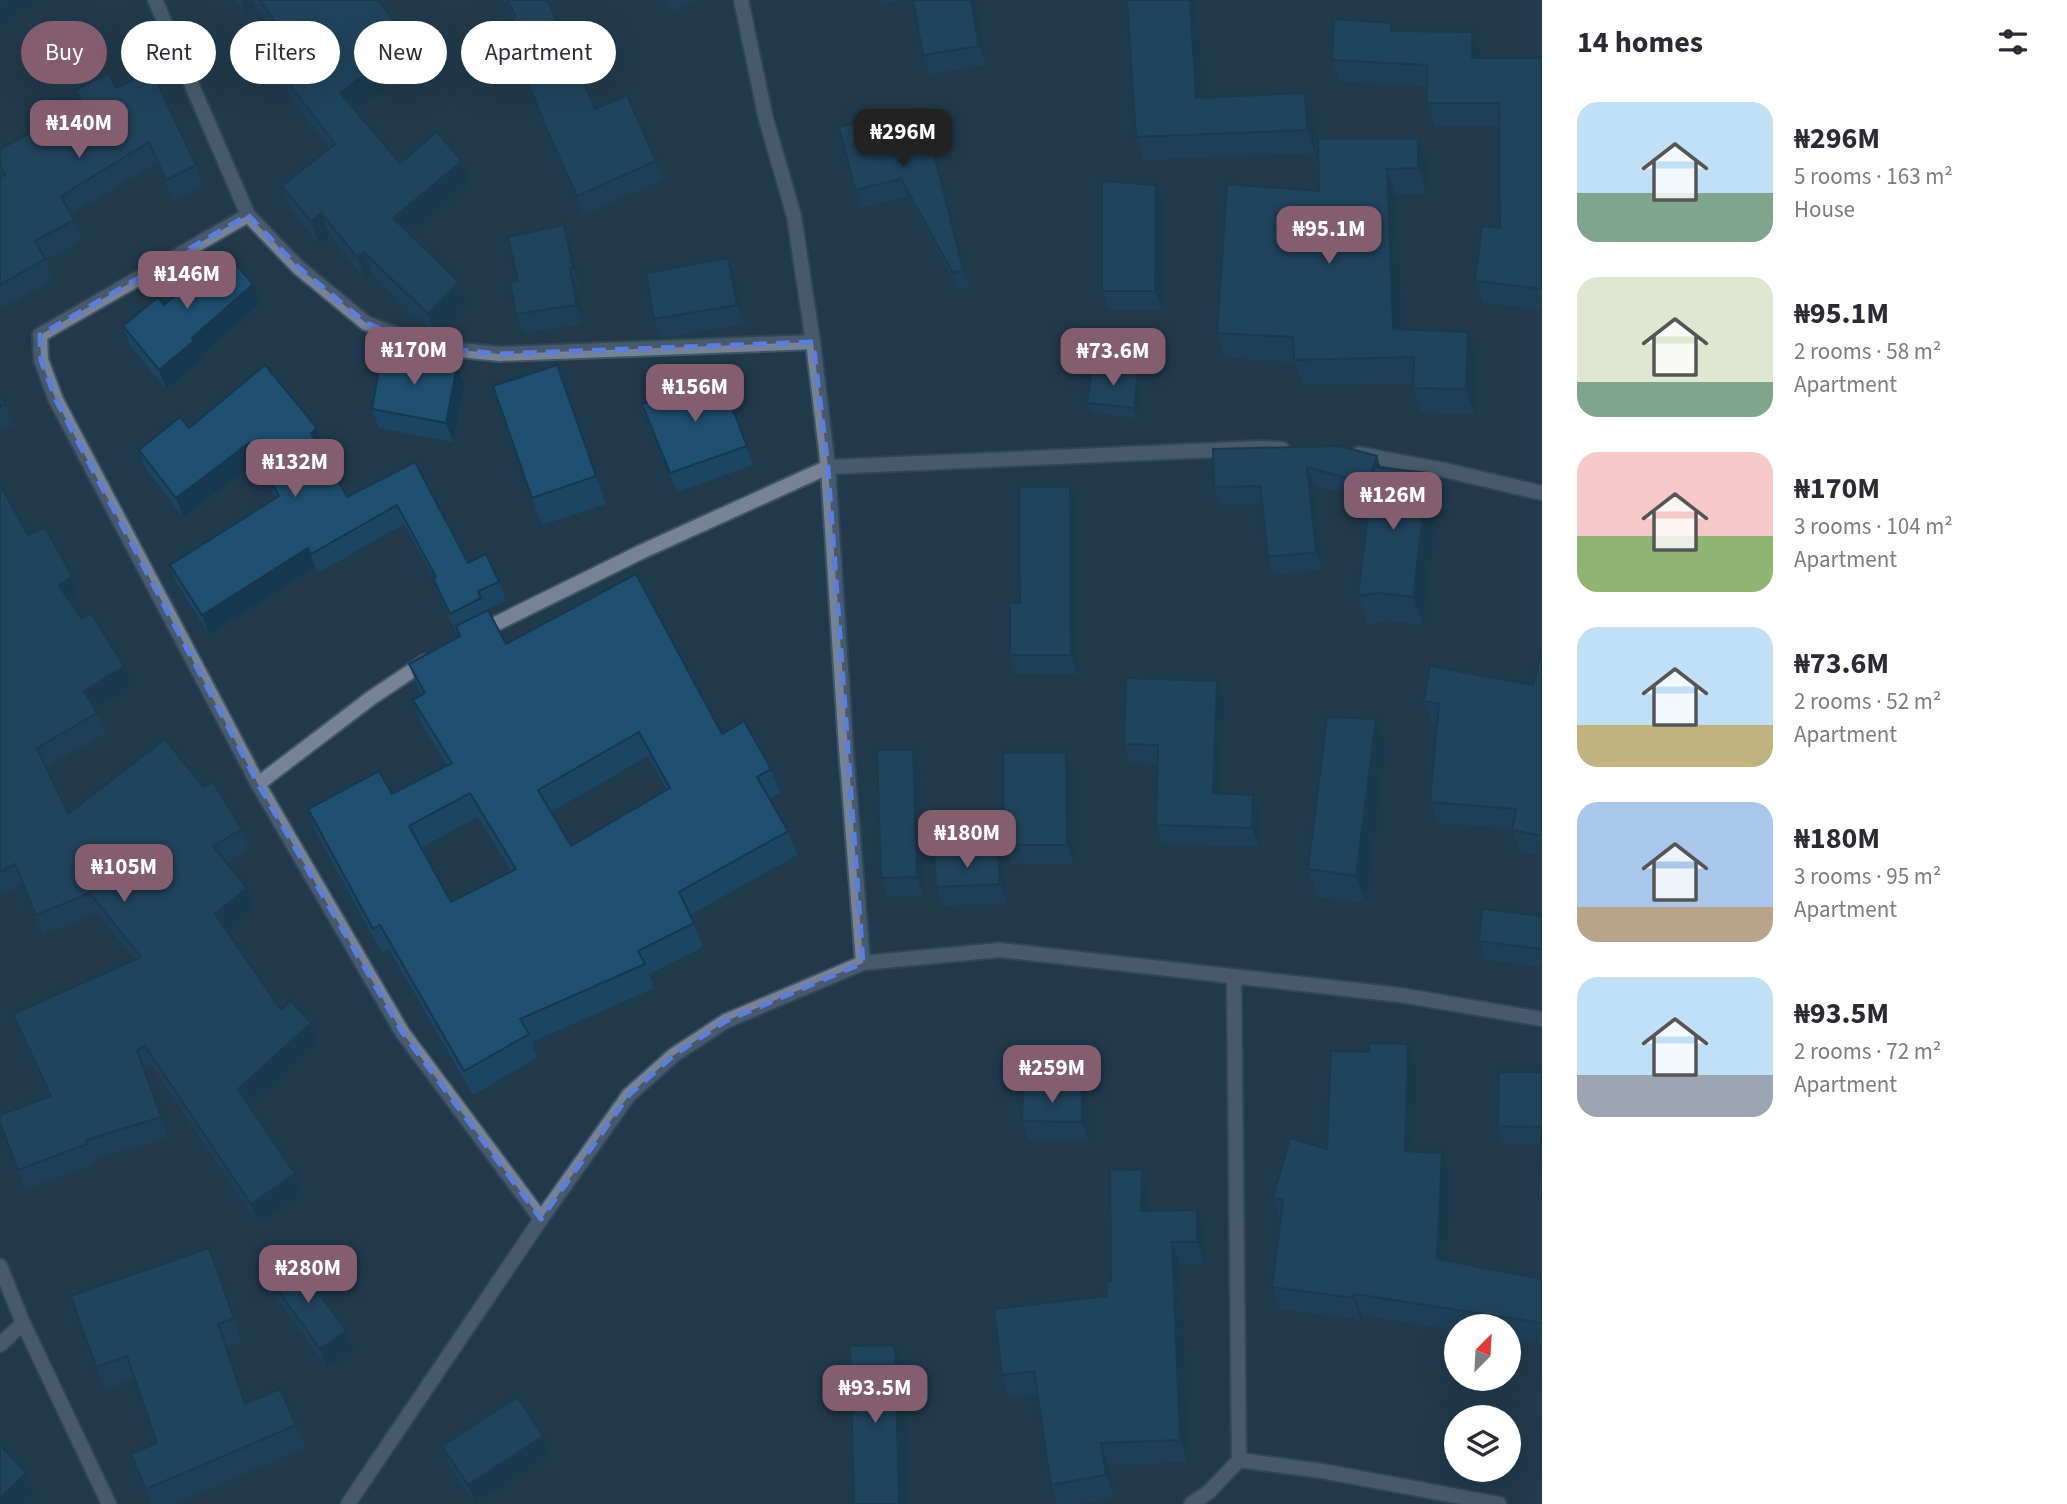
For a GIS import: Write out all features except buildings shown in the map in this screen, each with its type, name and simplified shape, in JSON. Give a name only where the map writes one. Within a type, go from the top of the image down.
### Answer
[{"type":"street","points":[[155,0],[247,215],[298,267],[366,323],[429,346],[500,354],[813,342]]},
{"type":"street","points":[[741,0],[766,119],[794,216],[813,342],[828,467],[863,964]]},
{"type":"street","points":[[247,215],[40,335],[41,360],[56,400],[258,784],[402,1032],[541,1219]]},
{"type":"street","points":[[470,637],[641,552],[828,467],[1260,448],[1299,450]]},
{"type":"street","points":[[1338,453],[1377,457],[1542,493]]},
{"type":"street","points":[[258,784],[372,698],[435,656]]},
{"type":"street","points":[[348,1504],[541,1219],[629,1095],[674,1055],[726,1021],[863,964],[1000,950],[1400,995],[1542,1019]]},
{"type":"street","points":[[1191,1504],[1209,1492],[1239,1460],[1234,977]]},
{"type":"street","points":[[0,1266],[23,1323],[109,1504]]},
{"type":"street","points":[[0,1345],[23,1323]]},
{"type":"street","points":[[1239,1460],[1322,1471],[1499,1504]]},
{"type":"highlighted area","points":[[248,215],[298,267],[366,323],[429,347],[500,354],[813,342],[828,467],[863,963],[726,1021],[674,1055],[629,1095],[541,1219],[402,1032],[258,784],[56,400],[41,360],[40,335]]}]
